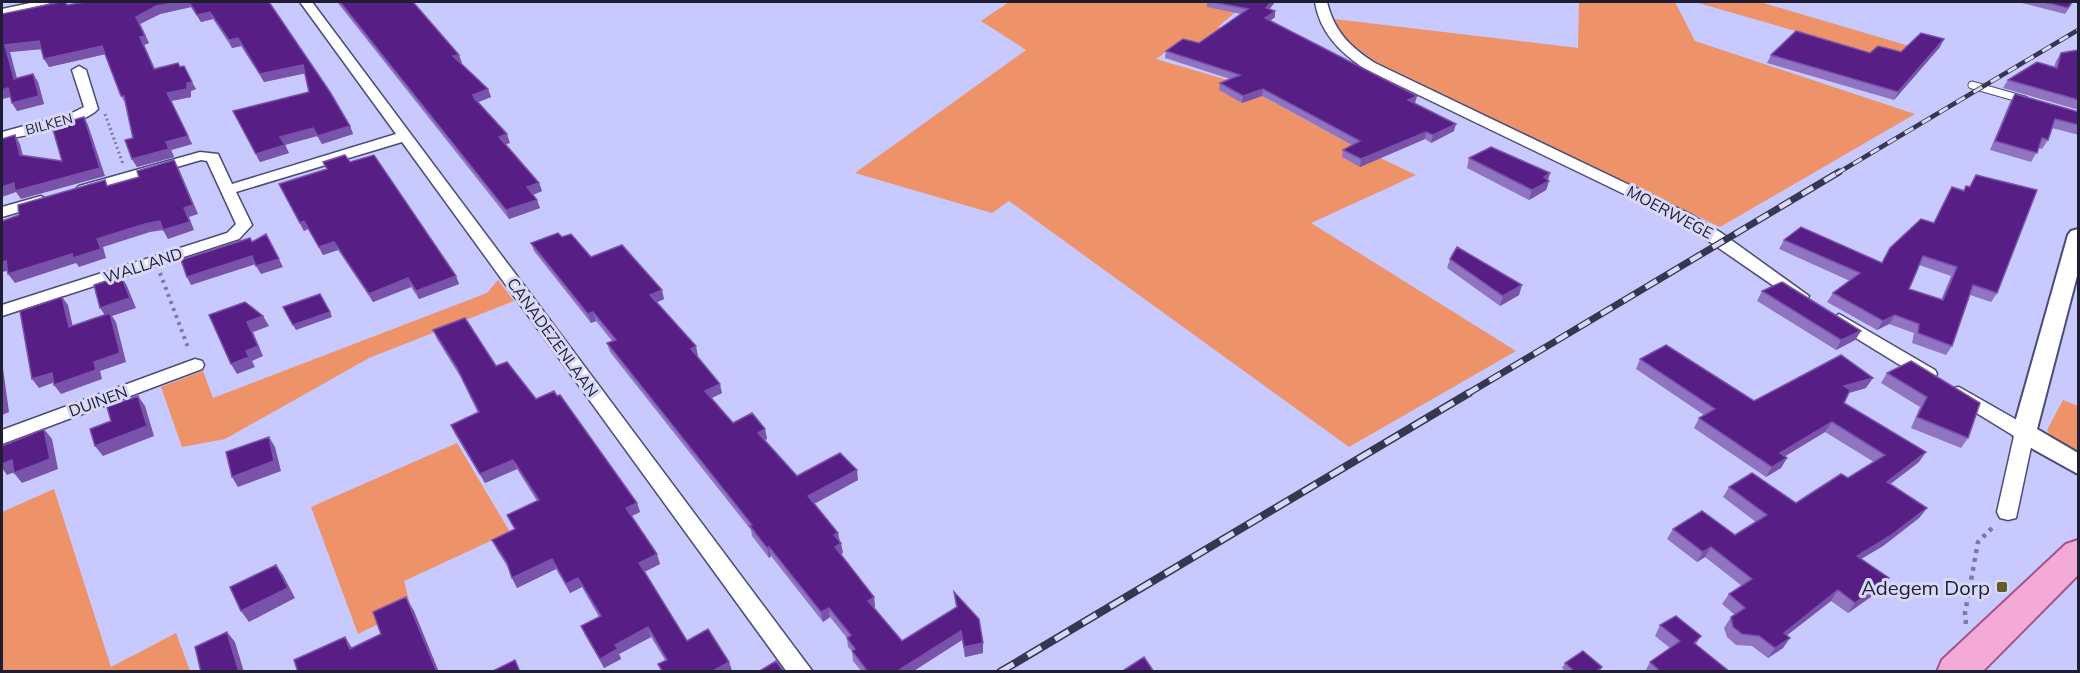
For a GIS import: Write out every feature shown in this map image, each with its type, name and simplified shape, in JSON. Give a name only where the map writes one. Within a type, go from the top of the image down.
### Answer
[{"type":"main road","points":[[1963,665],[2079,554]]},
{"type":"street","points":[[2,12],[49,2]]},
{"type":"street","name":"CANADEZENLAAN","points":[[306,2],[801,672]]},
{"type":"street","name":"MOERWEGE","points":[[1321,2],[1322,15],[1338,42],[1370,66],[1690,220],[1734,248],[1777,282],[2024,433]]},
{"type":"street","name":"BILKEN","points":[[2,136],[86,112],[91,106],[79,70]]},
{"type":"street","points":[[228,190],[405,136]]},
{"type":"street","name":"WALLAND","points":[[2,212],[200,156],[213,158],[244,225],[233,236],[2,311]]},
{"type":"street","points":[[2008,512],[2024,433],[2079,235]]},
{"type":"street","name":"DUINEN","points":[[2,437],[195,365]]},
{"type":"street","points":[[2024,433],[2079,465]]},
{"type":"lane","points":[[1972,85],[2036,103]]},
{"type":"path","points":[[86,112],[105,114],[127,176]]},
{"type":"path","points":[[156,261],[195,365]]},
{"type":"path","points":[[1963,665],[1965,613],[1978,542],[2008,512]]},
{"type":"shaded area","points":[[1009,2],[1247,2],[1218,27],[1255,39],[1230,57],[1180,42],[1156,59],[1238,83],[1341,139],[1416,175],[1311,223],[1516,351],[1349,447],[1009,201],[992,213],[855,173],[1026,50],[981,21]]},
{"type":"shaded area","points":[[1579,2],[1675,2],[1695,41],[1915,114],[1720,227],[1379,64],[1343,38],[1334,19],[1578,48]]},
{"type":"shaded area","points":[[1695,2],[1760,2],[1933,53],[1917,66]]},
{"type":"shaded area","points":[[498,280],[514,301],[369,358],[225,439],[182,447],[161,387],[203,371],[213,398],[487,293]]},
{"type":"shaded area","points":[[2063,400],[2078,406],[2078,455],[2053,439],[2047,430]]},
{"type":"shaded area","points":[[457,443],[510,532],[404,581],[411,608],[358,634],[311,507]]},
{"type":"shaded area","points":[[54,489],[111,667],[176,633],[190,671],[2,671],[2,512]]},
{"type":"building","points":[[61,2],[67,5],[86,2],[179,2],[156,6],[136,17],[145,36],[140,37],[154,69],[178,63],[180,67],[184,66],[192,82],[187,83],[187,89],[167,93],[188,136],[166,142],[169,149],[132,159],[125,140],[133,138],[124,96],[121,96],[102,46],[44,59],[39,41],[5,45],[14,79],[33,74],[39,96],[12,103],[8,88],[2,90],[2,14]]},
{"type":"building","points":[[189,2],[269,2],[330,92],[350,126],[318,136],[313,128],[280,137],[285,145],[256,154],[233,111],[309,92],[303,65],[260,74],[238,38],[229,40],[210,12],[197,15]]},
{"type":"building","points":[[340,2],[413,2],[459,55],[453,56],[488,89],[473,95],[507,134],[499,137],[539,183],[527,187],[537,200],[506,210]]},
{"type":"building","points":[[1213,2],[1271,2],[1266,8],[1275,11],[1265,18],[1417,96],[1408,100],[1456,124],[1433,135],[1426,132],[1361,159],[1343,150],[1360,141],[1263,89],[1243,96],[1220,83],[1240,75],[1166,51],[1183,39],[1199,43],[1248,9]]},
{"type":"building","points":[[2044,2],[2072,2],[2068,8]]},
{"type":"building","points":[[1796,31],[1870,53],[1878,46],[1901,52],[1921,33],[1944,39],[1898,92],[1771,55]]},
{"type":"building","points":[[2079,50],[2079,100],[2008,80],[2037,62],[2057,68],[2061,53]]},
{"type":"building","points":[[2015,94],[2079,112],[2079,125],[2055,119],[2048,140],[2042,138],[2037,153],[1995,141]]},
{"type":"building","points":[[84,117],[100,168],[15,191],[14,183],[2,187],[2,139],[15,135],[20,155],[62,161],[52,126]]},
{"type":"building","points":[[1491,147],[1550,173],[1544,177],[1549,181],[1532,190],[1469,158]]},
{"type":"building","points":[[345,155],[350,162],[374,155],[456,276],[416,291],[408,278],[369,294],[334,242],[319,247],[304,221],[300,223],[279,184],[327,169],[323,162]]},
{"type":"building","points":[[174,160],[193,205],[184,208],[190,222],[163,230],[160,221],[145,224],[97,239],[101,249],[73,258],[72,254],[8,274],[6,261],[2,262],[2,221],[19,215],[18,205],[105,180],[107,186],[139,177],[137,171]]},
{"type":"building","points":[[1976,175],[2037,190],[1997,293],[1973,285],[1952,346],[1918,333],[1919,324],[1895,315],[1883,321],[1833,293],[1860,273],[1784,240],[1801,227],[1882,263],[1890,248],[1921,219],[1934,223],[1952,187],[1964,191],[1966,186],[1970,187]],"holes":[[[1923,256],[1957,267],[1943,300],[1909,289]]]},
{"type":"building","points":[[558,233],[562,237],[571,234],[591,257],[622,245],[662,290],[650,295],[696,346],[691,349],[720,384],[705,391],[733,423],[752,413],[765,429],[758,433],[797,476],[840,453],[857,470],[808,496],[838,533],[834,535],[841,543],[835,547],[874,597],[868,601],[902,641],[957,607],[954,592],[979,619],[983,643],[964,647],[961,631],[896,672],[868,672],[852,651],[855,649],[847,638],[851,635],[829,608],[821,612],[769,547],[767,548],[750,526],[752,525],[607,343],[616,340],[593,312],[588,314],[531,243]]},
{"type":"building","points":[[266,234],[279,259],[256,266],[252,256],[187,277],[181,260],[250,238],[252,242]]},
{"type":"building","points":[[1457,247],[1522,285],[1503,296],[1450,259]]},
{"type":"building","points":[[121,276],[130,298],[100,308],[94,285]]},
{"type":"building","points":[[1782,282],[1861,331],[1841,340],[1762,291]]},
{"type":"building","points":[[320,294],[330,312],[293,325],[283,307]]},
{"type":"building","points":[[62,297],[69,327],[110,313],[120,353],[94,362],[96,370],[54,385],[52,373],[32,379],[20,311]]},
{"type":"building","points":[[245,302],[263,316],[247,322],[258,346],[246,351],[249,357],[231,364],[209,315]]},
{"type":"building","points":[[465,318],[496,366],[507,362],[536,399],[554,391],[557,396],[560,395],[637,503],[626,508],[657,554],[639,563],[687,641],[708,629],[729,662],[711,672],[663,672],[658,664],[667,660],[648,627],[615,645],[618,649],[600,659],[581,626],[601,616],[578,578],[566,584],[552,559],[512,578],[507,563],[492,540],[515,529],[507,515],[539,500],[513,460],[480,474],[451,425],[479,412],[457,368],[433,330]]},
{"type":"building","points":[[1666,345],[1754,401],[1841,355],[1873,378],[1844,386],[1850,390],[1844,403],[1926,452],[1887,482],[1927,508],[1890,536],[1857,556],[1889,578],[1855,603],[1838,590],[1784,633],[1790,638],[1775,648],[1759,636],[1742,634],[1733,627],[1731,617],[1745,608],[1729,594],[1752,579],[1711,547],[1703,552],[1673,529],[1702,511],[1735,535],[1767,515],[1729,487],[1752,473],[1796,503],[1841,474],[1848,478],[1885,455],[1832,422],[1780,453],[1787,458],[1772,467],[1699,418],[1715,409],[1640,359]]},
{"type":"building","points":[[1911,361],[1980,403],[1968,438],[1917,417],[1927,397],[1887,373]]},
{"type":"building","points":[[138,396],[147,426],[95,446],[90,429],[111,421],[107,407]]},
{"type":"building","points":[[44,429],[50,459],[14,473],[12,460],[2,464],[2,446]]},
{"type":"building","points":[[269,437],[274,461],[232,477],[226,452]]},
{"type":"building","points":[[276,565],[288,588],[241,611],[230,587]]},
{"type":"building","points":[[406,597],[437,672],[298,672],[294,660],[345,637],[350,649],[381,634],[373,612]]},
{"type":"building","points":[[1676,616],[1701,636],[1694,643],[1730,672],[1661,672],[1650,662],[1680,641],[1660,625]]},
{"type":"building","points":[[227,632],[239,672],[201,672],[195,647]]},
{"type":"building","points":[[1583,651],[1602,667],[1595,672],[1575,672],[1565,663]]},
{"type":"building","points":[[1144,657],[1154,672],[1121,672]]},
{"type":"building","points":[[515,660],[520,672],[491,672]]},
{"type":"building","points":[[776,661],[784,672],[758,672]]},
{"type":"railway","points":[[1836,174],[2078,30]]},
{"type":"railway","points":[[1467,394],[1839,172]]},
{"type":"railway","points":[[1000,672],[1469,393]]},
{"type":"place","name":"Adegem Dorp","points":[[2002,587]]}]
